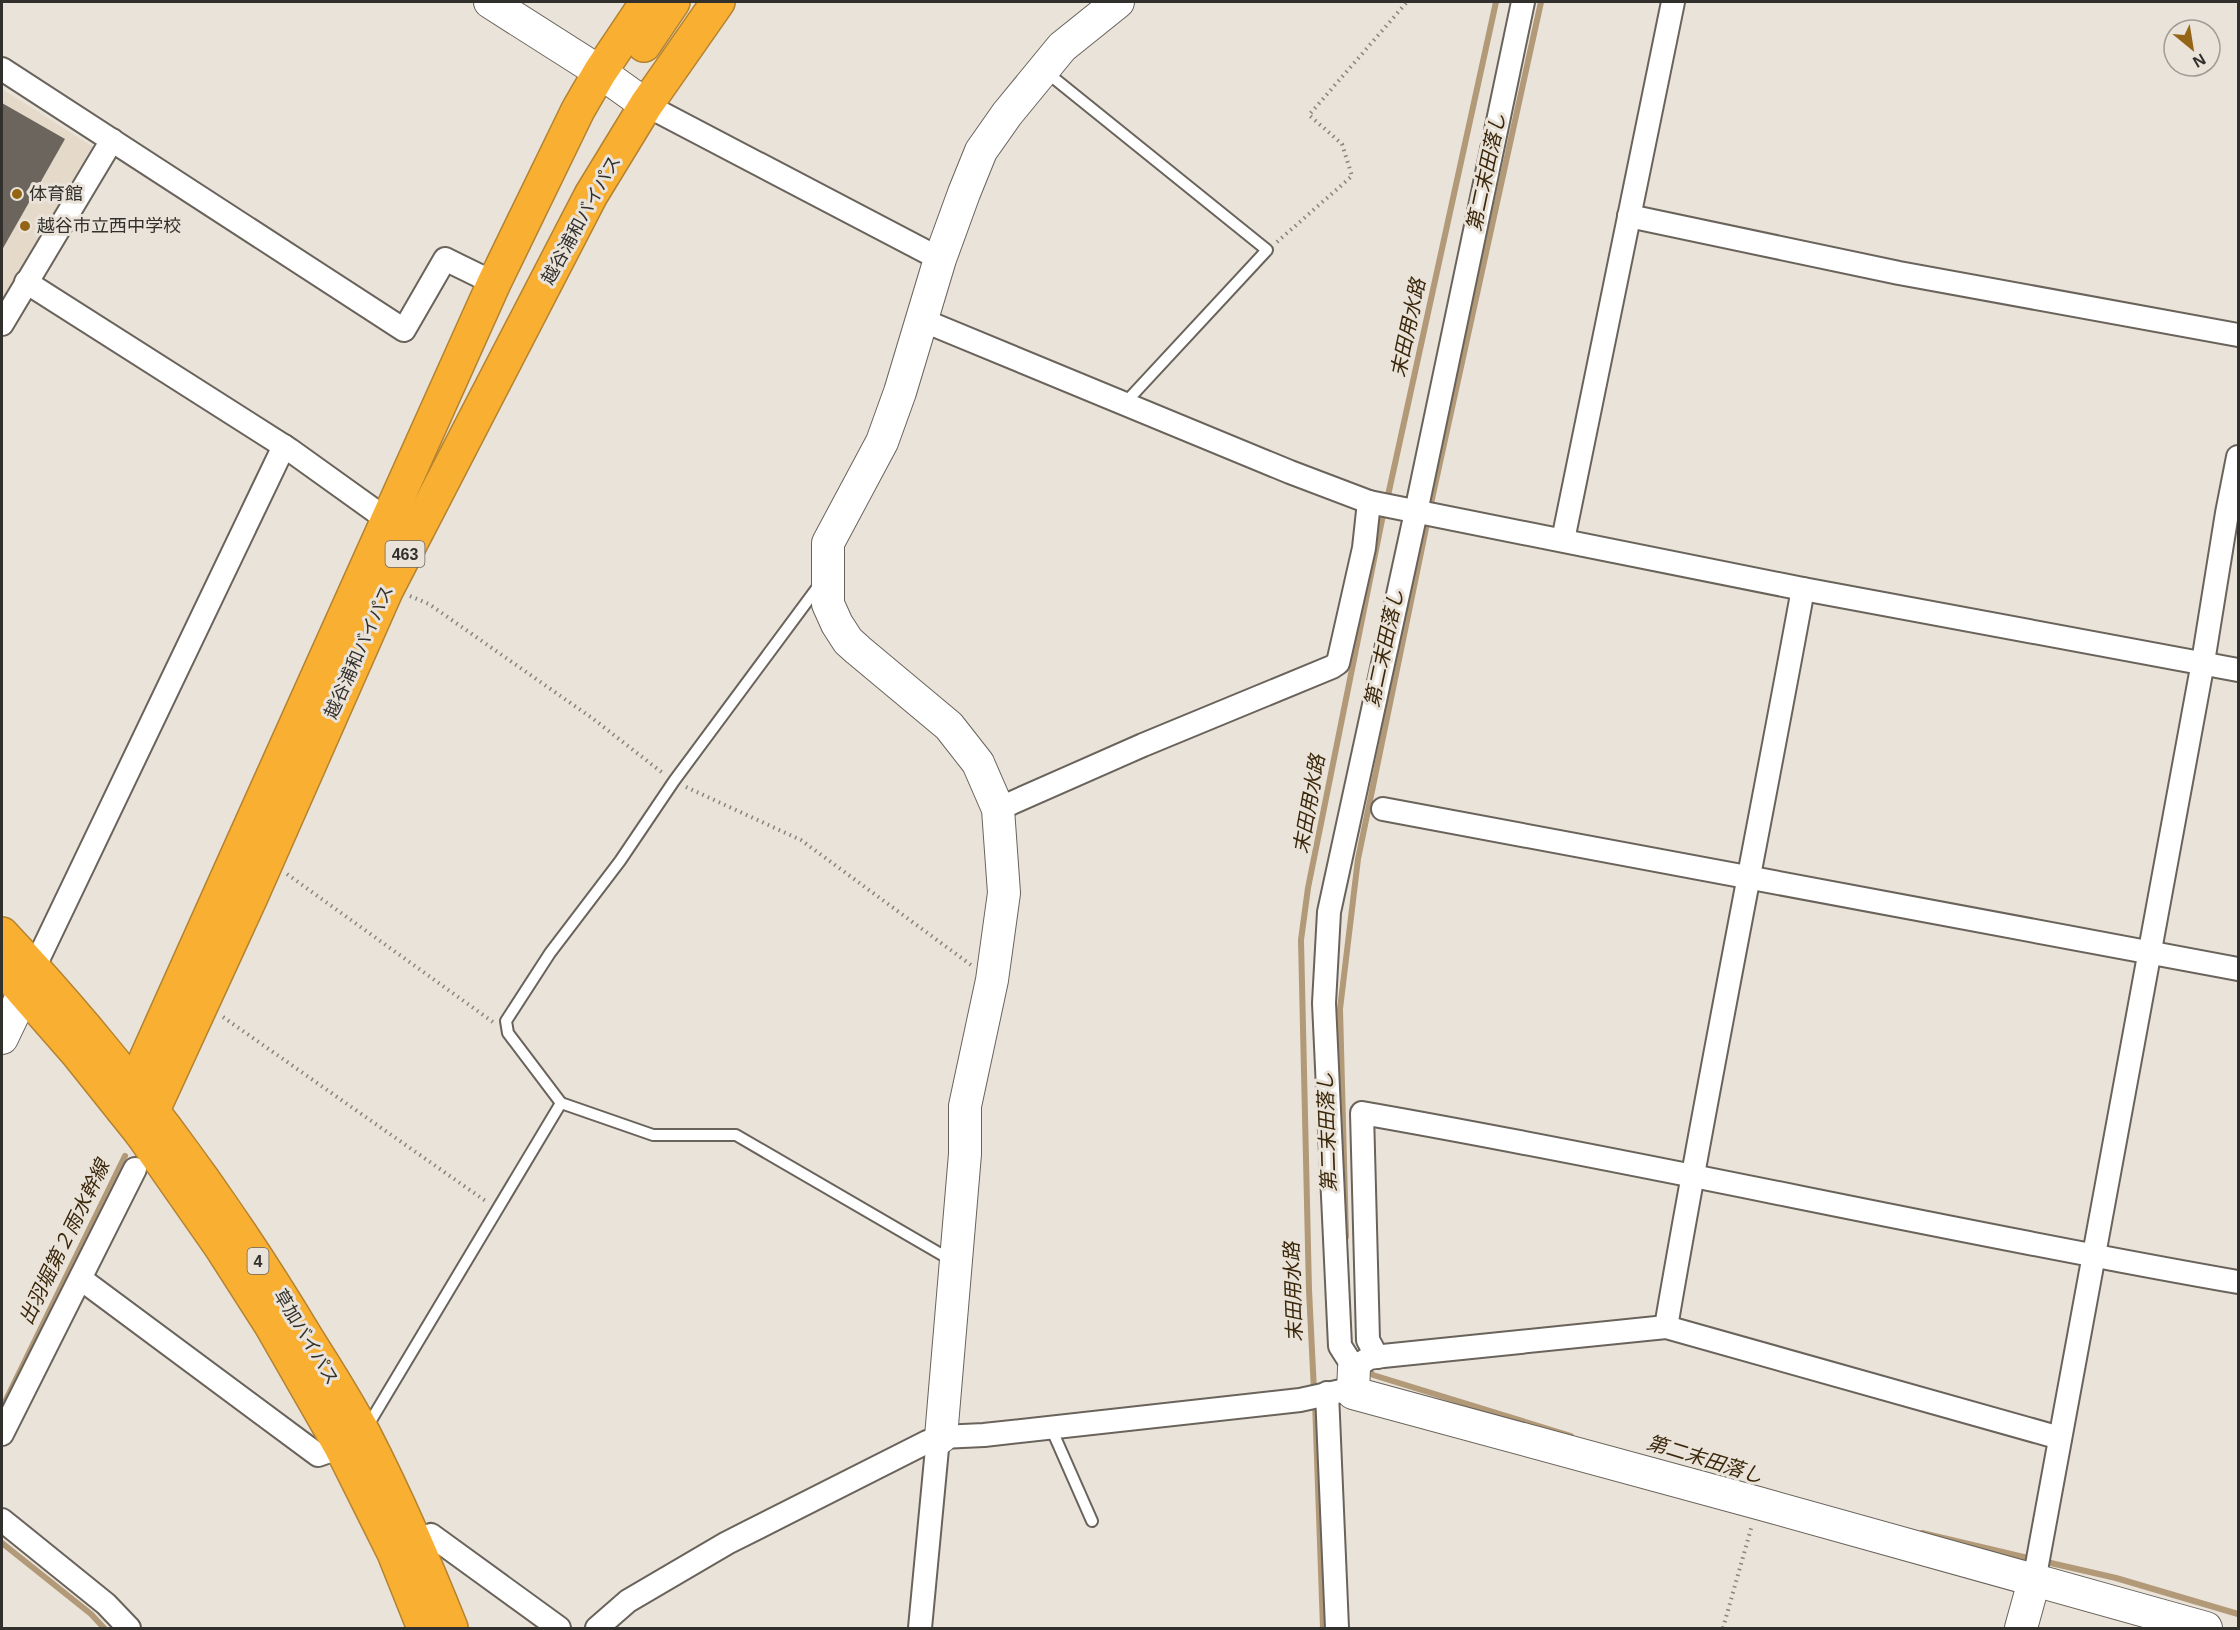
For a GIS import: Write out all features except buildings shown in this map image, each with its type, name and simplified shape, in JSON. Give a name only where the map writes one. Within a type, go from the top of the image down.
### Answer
[{"type":"highway","name":"越谷浦和バイパス","points":[[139,1110],[389,521],[494,283],[578,110],[609,78],[647,2]]},
{"type":"highway","points":[[609,78],[673,2]]},
{"type":"highway","name":"越谷浦和バイパス","points":[[139,1110],[203,1003],[386,591],[591,195],[646,105],[718,2]]},
{"type":"highway","name":"草加バイパス","points":[[2,934],[29,980],[139,1110],[271,1325],[352,1440],[416,1542],[452,1629]]},
{"type":"highway","name":"草加バイパス","points":[[2,967],[29,980]]},
{"type":"highway","name":"草加バイパス","points":[[352,1440],[393,1553],[424,1629]]},
{"type":"street","points":[[490,2],[609,78],[646,105],[940,259]]},
{"type":"street","points":[[920,1629],[957,1263],[965,1154],[965,1106],[992,980],[1004,893],[998,809],[978,763],[949,726],[848,641],[837,624],[828,604],[828,543],[882,442],[900,392],[940,259],[981,151],[1007,114],[1062,47],[1118,2]]},
{"type":"street","points":[[1353,1378],[1340,1346],[1324,1004],[1329,912],[1523,2]]},
{"type":"street","points":[[1563,540],[1673,2]]},
{"type":"street","points":[[2,69],[404,330],[445,260],[494,283]]},
{"type":"street","points":[[2,324],[112,140]]},
{"type":"street","points":[[1629,216],[1899,273],[2238,335]]},
{"type":"street","points":[[26,282],[284,446],[389,521]]},
{"type":"street","points":[[922,320],[1290,472],[1370,502],[1803,589],[2238,670]]},
{"type":"street","points":[[2,1038],[284,446]]},
{"type":"street","points":[[2021,1629],[2034,1581],[2203,662],[2238,457]]},
{"type":"street","points":[[998,809],[1338,663],[1364,548],[1370,502]]},
{"type":"street","points":[[1666,1327],[1692,1174],[1750,879],[1803,589]]},
{"type":"street","points":[[1383,809],[2238,969]]},
{"type":"street","points":[[1337,1629],[1353,1378],[1368,1341],[1362,1113],[1692,1174],[2092,1256],[2238,1282]]},
{"type":"street","points":[[2,1434],[135,1169]]},
{"type":"street","points":[[81,1279],[318,1455],[352,1440]]},
{"type":"street","points":[[597,1629],[628,1601],[727,1543],[940,1438],[1300,1401],[1353,1378],[1666,1327],[2060,1438]]},
{"type":"street","points":[[1353,1378],[1758,1503],[2206,1629]]},
{"type":"street","points":[[2,1520],[106,1604],[129,1629]]},
{"type":"street","points":[[416,1542],[431,1535],[559,1629]]},
{"type":"lane","points":[[1043,70],[1267,250],[1125,404]]},
{"type":"lane","points":[[827,574],[674,781],[620,861],[550,953],[506,1021],[508,1033],[561,1103],[653,1135],[736,1135],[957,1263]]},
{"type":"lane","points":[[352,1440],[498,1210],[561,1103]]},
{"type":"lane","points":[[1051,1428],[1092,1521]]},
{"type":"path","points":[[1267,250],[1352,176],[1342,144],[1309,115],[1407,2]]},
{"type":"path","points":[[386,591],[429,604],[592,718],[674,781],[801,840],[992,980]]},
{"type":"path","points":[[267,860],[508,1033]]},
{"type":"path","points":[[203,1003],[498,1210]]},
{"type":"path","points":[[1723,1629],[1758,1503]]},
{"type":"shaded area","name":"越谷市立西中学校","points":[[2,89],[95,148],[2,305]]},
{"type":"waterway","name":"末田用水路","points":[[1387,500],[1496,2]]},
{"type":"waterway","name":"第二末田落し","points":[[1346,1237],[1340,1009],[1358,859],[1432,499],[1541,2]]},
{"type":"waterway","name":"末田用水路","points":[[1314,1391],[1309,1290],[1301,940],[1308,888],[1384,510]]},
{"type":"waterway","name":"出羽堀第２雨水幹線","points":[[2,1408],[125,1156]]},
{"type":"waterway","name":"第二末田落し","points":[[1365,1365],[1373,1375],[1571,1436]]},
{"type":"waterway","name":"末田用水路","points":[[1315,1401],[1323,1628]]},
{"type":"waterway","name":"第二末田落し","points":[[1922,1533],[2032,1559]]},
{"type":"waterway","points":[[2,1543],[91,1614],[104,1628]]},
{"type":"waterway","name":"第二末田落し","points":[[2042,1561],[2116,1578],[2238,1614]]},
{"type":"place","name":"体育館","points":[[17,194]]},
{"type":"place","name":"越谷市立西中学校","points":[[25,226]]}]
